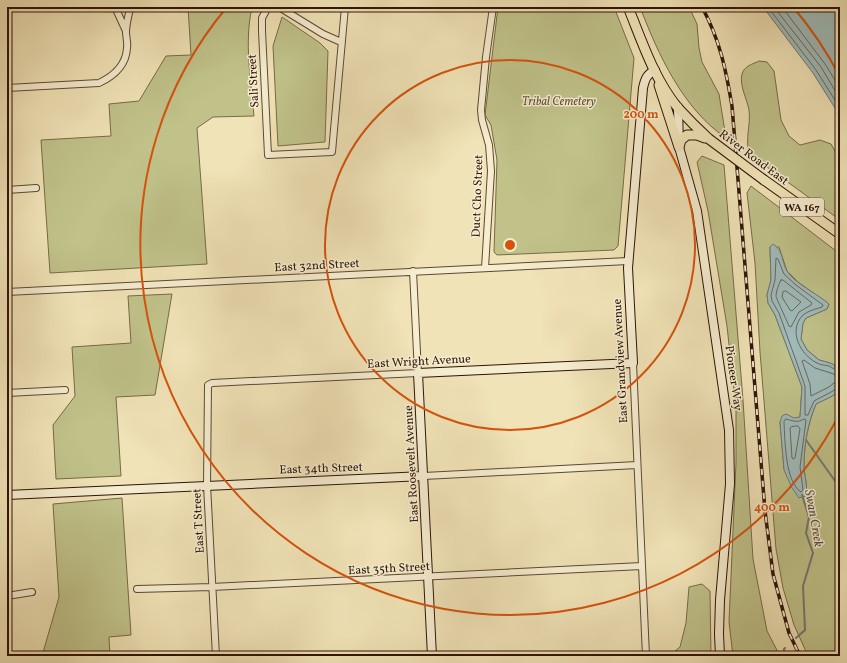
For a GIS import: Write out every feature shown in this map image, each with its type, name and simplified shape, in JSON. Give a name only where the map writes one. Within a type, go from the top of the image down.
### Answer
[{"type":"main road","name":"WA 167","points":[[628,7],[646,52],[678,108]]},
{"type":"main road","points":[[655,70],[679,147]]},
{"type":"main road","name":"River Road East","points":[[678,108],[709,139],[840,234]]},
{"type":"main road","points":[[679,147],[681,140],[687,135],[698,135],[709,139]]},
{"type":"street","points":[[115,7],[126,32]]},
{"type":"street","points":[[7,88],[99,83],[105,80],[118,70],[125,61],[127,49],[126,32],[130,7]]},
{"type":"street","name":"Sali Street","points":[[268,7],[262,18],[262,32],[268,155],[332,152],[341,42]]},
{"type":"street","points":[[279,7],[323,34],[341,42],[344,7]]},
{"type":"street","name":"Duct Cho Street","points":[[485,268],[491,156],[490,145],[482,120],[481,96],[493,7]]},
{"type":"street","name":"East Grandview Avenue","points":[[646,656],[633,363],[628,290],[628,261],[643,88],[646,77],[650,72],[655,70]]},
{"type":"street","name":"Pioneer Way","points":[[678,108],[679,147],[697,210],[729,430],[730,484],[720,600],[720,656]]},
{"type":"street","points":[[7,190],[36,188]]},
{"type":"street","name":"East 32nd Street","points":[[7,292],[628,261]]},
{"type":"street","name":"East Roosevelt Avenue","points":[[413,271],[432,656]]},
{"type":"street","name":"East Wright Avenue","points":[[208,386],[212,383],[633,363]]},
{"type":"street","name":"East T Street","points":[[208,386],[207,485],[216,656]]},
{"type":"street","points":[[7,393],[65,390]]},
{"type":"street","name":"East 34th Street","points":[[7,495],[637,465]]},
{"type":"street","name":"East 35th Street","points":[[136,589],[212,587],[642,566]]},
{"type":"street","points":[[7,596],[32,592]]},
{"type":"green space","points":[[188,7],[252,8],[248,48],[254,116],[213,117],[197,128],[207,264],[50,273],[41,140],[111,136],[109,104],[139,101],[166,56],[191,55]]},
{"type":"green space","name":"Tribal Cemetery","points":[[498,7],[614,7],[634,58],[618,246],[614,250],[497,255],[494,252],[497,160],[491,125],[485,115]]},
{"type":"green space","points":[[640,7],[689,7],[697,24],[702,62],[719,94],[726,138],[697,112],[685,96],[664,61]]},
{"type":"green space","points":[[282,17],[320,43],[328,51],[325,142],[278,146],[273,46]]},
{"type":"green space","points":[[759,61],[767,62],[774,71],[781,120],[789,136],[800,145],[820,140],[831,144],[840,160],[840,220],[749,154],[749,110],[742,87],[741,78],[745,69]]},
{"type":"green space","points":[[702,156],[724,165],[743,400],[753,559],[767,631],[780,656],[733,656],[729,622],[736,463],[736,409],[727,326],[708,211],[697,162]]},
{"type":"green space","points":[[751,186],[840,254],[840,368],[819,360],[807,350],[801,339],[803,323],[806,318],[827,309],[829,304],[798,282],[787,271],[779,247],[770,247],[771,280],[767,295],[768,303],[775,315],[802,387],[800,417],[780,422],[784,469],[806,496],[807,488],[804,457],[807,434],[811,419],[816,404],[836,394],[840,388],[840,656],[808,656],[794,625],[783,588],[776,549],[760,352],[755,263],[747,193]]},
{"type":"green space","points":[[172,294],[155,395],[116,397],[121,476],[56,479],[53,425],[75,396],[72,347],[131,343],[128,296]]},
{"type":"green space","points":[[122,498],[131,635],[109,637],[110,656],[42,656],[59,597],[53,504]]},
{"type":"green space","points":[[702,584],[710,591],[711,656],[669,656],[680,647],[686,623],[689,587]]},
{"type":"water","points":[[763,7],[840,7],[840,116],[813,73]]},
{"type":"water","points":[[773,244],[779,250],[785,267],[790,275],[800,284],[829,304],[827,309],[806,318],[803,323],[801,339],[807,350],[819,360],[840,368],[839,389],[834,395],[816,404],[811,418],[804,457],[807,488],[806,496],[799,498],[792,488],[784,470],[780,422],[782,416],[786,414],[794,418],[800,417],[802,387],[775,315],[768,303],[767,295],[771,280],[770,247]]},
{"type":"waterway","name":"Swan Creek","points":[[835,367],[840,363]]},
{"type":"waterway","points":[[806,440],[840,488]]},
{"type":"waterway","name":"Swan Creek","points":[[796,638],[805,630],[803,586],[813,553],[806,533],[809,517],[802,495]]},
{"type":"waterway","points":[[840,609],[838,623],[840,631]]},
{"type":"waterway","name":"Swan Creek","points":[[784,656],[785,648]]},
{"type":"railway","points":[[702,7],[722,55],[732,106],[765,511],[773,574],[789,633],[800,656]]}]
